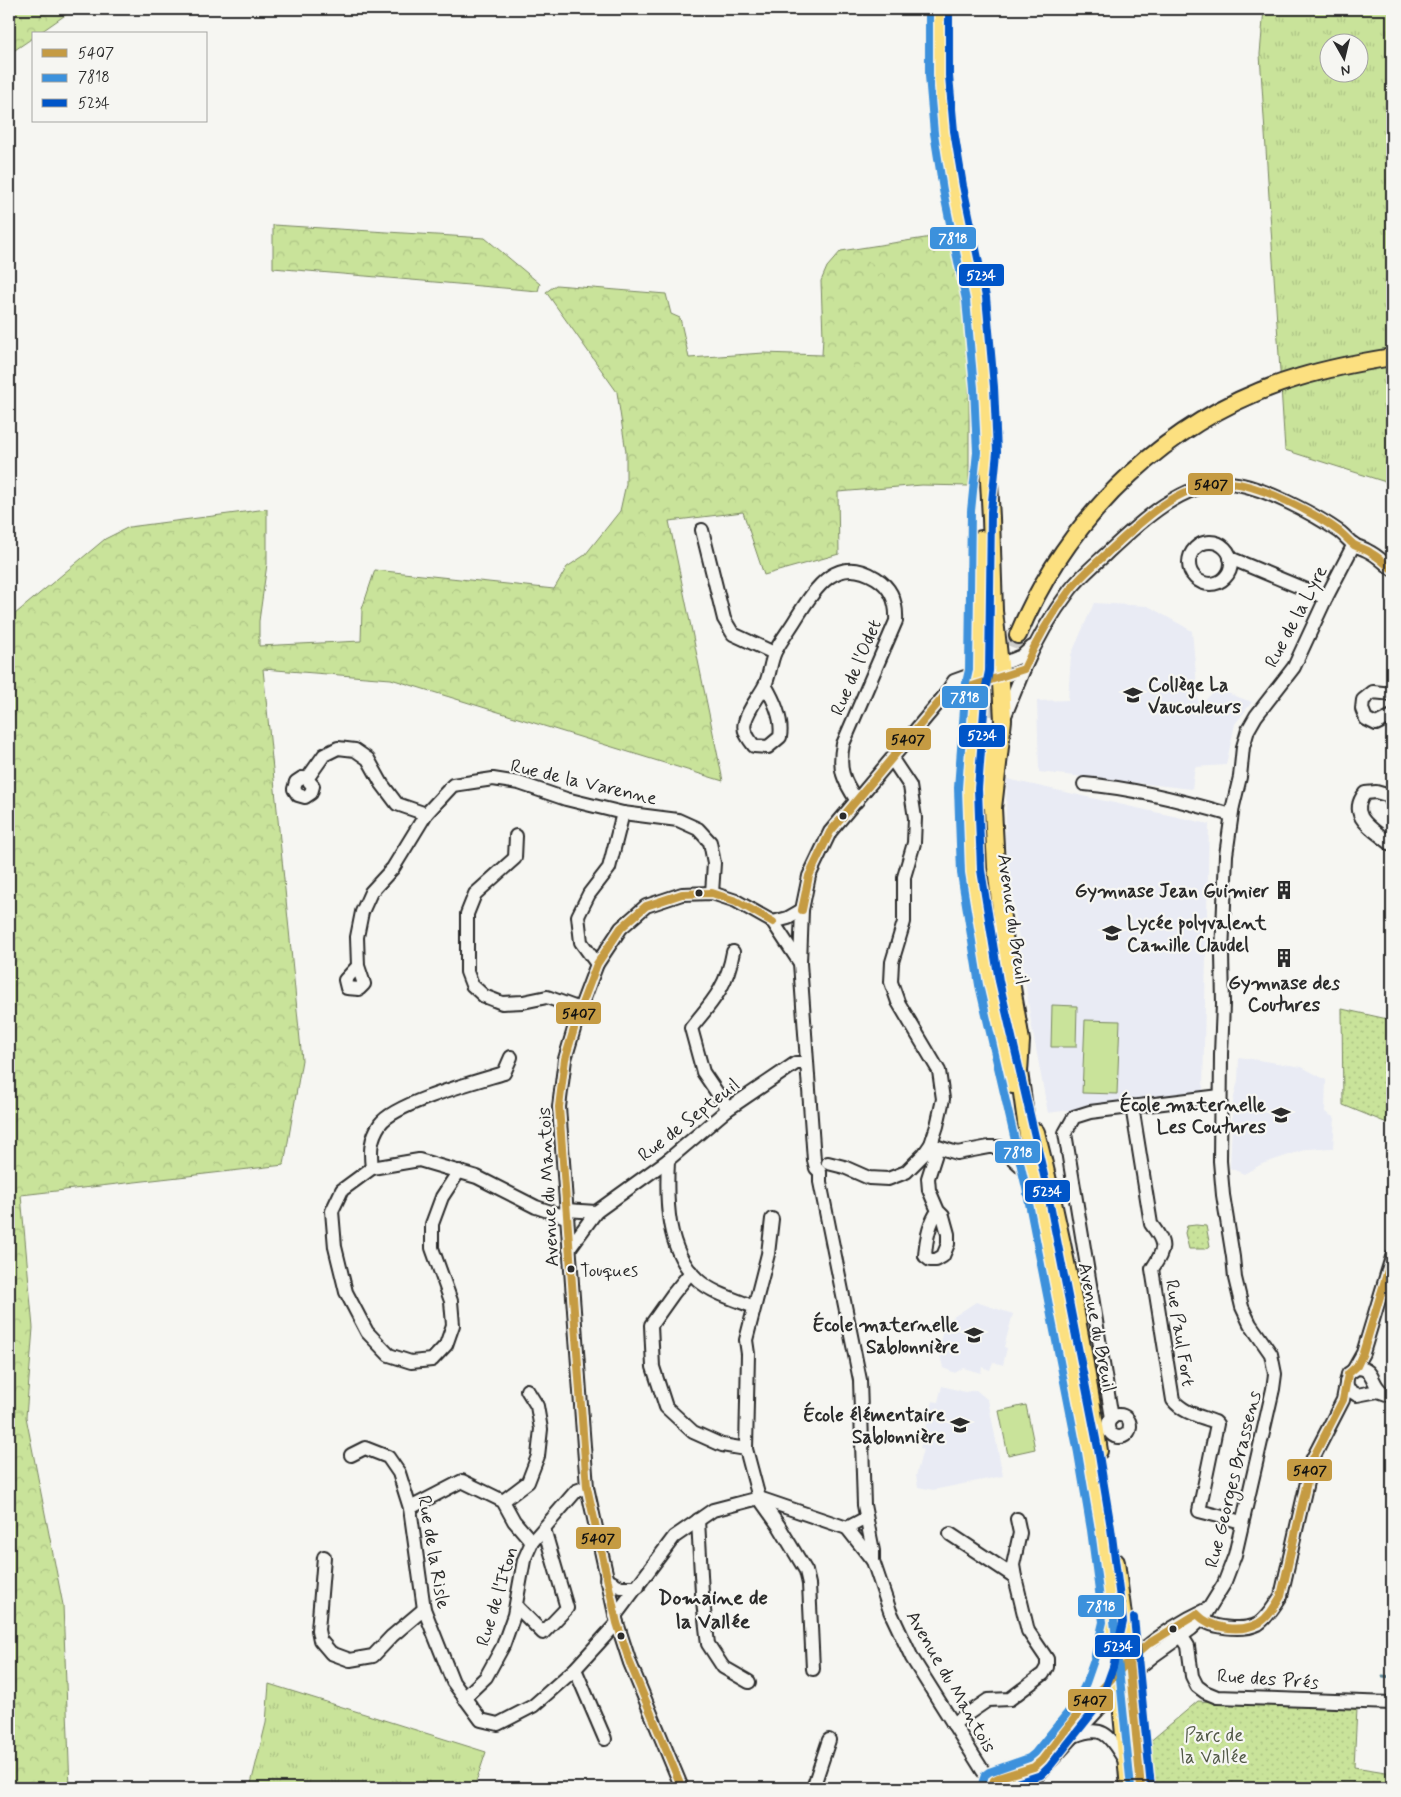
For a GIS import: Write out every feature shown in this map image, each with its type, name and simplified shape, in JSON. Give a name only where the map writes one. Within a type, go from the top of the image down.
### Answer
[{"type":"main road","points":[[940,9],[939,76],[944,132],[953,188],[976,299],[982,353],[992,518],[994,611],[1003,720],[993,818],[996,867],[1006,952],[1021,1041],[1019,1072]]},
{"type":"main road","points":[[1018,634],[1049,573],[1087,519],[1121,482],[1171,441],[1210,416],[1270,387],[1298,377],[1330,369],[1392,357]]},
{"type":"main road","points":[[987,452],[981,512],[978,678],[968,789],[972,871],[989,983],[1036,1186]]},
{"type":"main road","name":"Avenue du Breuil","points":[[988,740],[983,807],[987,883],[997,960],[1019,1072],[1036,1186],[1088,1451],[1101,1529],[1113,1622],[1125,1673]]},
{"type":"main road","name":"Avenue du Breuil","points":[[1019,1072],[1045,1166],[1077,1323],[1089,1385],[1121,1593],[1127,1638],[1125,1673],[1129,1788]]},
{"type":"main road","points":[[1125,1673],[1141,1788]]},
{"type":"street","points":[[1003,720],[1034,645],[1071,588],[1139,523],[1184,493],[1204,486],[1228,483],[1244,485],[1264,492],[1310,514],[1341,533],[1354,544],[1369,551],[1392,569]]},
{"type":"street","points":[[702,530],[724,619],[733,634],[774,653]]},
{"type":"street","name":"Rue de la Lyre","points":[[1271,1354],[1250,1324],[1242,1307],[1235,1278],[1220,1161],[1223,924],[1226,856],[1231,815],[1240,777],[1242,747],[1248,730],[1294,667],[1354,544]]},
{"type":"street","points":[[1230,558],[1326,598]]},
{"type":"street","name":"Rue de l'Odet","points":[[765,685],[774,653],[812,592],[822,582],[832,574],[851,569],[866,572],[881,581],[892,595],[896,608],[896,621],[843,744],[840,762],[847,786],[857,801]]},
{"type":"street","points":[[997,644],[1003,650],[1010,653],[1019,653],[1034,645]]},
{"type":"street","points":[[1000,672],[1034,645]]},
{"type":"street","points":[[800,963],[802,910],[809,876],[830,832],[945,695],[954,681],[1024,669]]},
{"type":"street","points":[[1392,694],[1373,692],[1363,700],[1362,709],[1366,719],[1376,724],[1392,716]]},
{"type":"street","points":[[307,779],[324,755],[338,748],[355,750],[368,759],[382,784],[397,804],[426,814]]},
{"type":"street","points":[[892,759],[910,786],[915,818],[914,843],[904,877],[904,922],[892,962],[891,982],[898,1002],[939,1070],[943,1099],[928,1178],[929,1190],[938,1211]]},
{"type":"street","name":"Rue de la Varenne","points":[[358,966],[357,937],[362,912],[371,892],[392,868],[426,814],[453,785],[493,779],[519,783],[566,799],[623,813],[678,820],[698,828],[710,842],[714,863],[712,893]]},
{"type":"street","points":[[1084,784],[1179,800],[1231,815]]},
{"type":"street","points":[[1392,802],[1390,796],[1376,792],[1365,793],[1359,800],[1358,812],[1363,820],[1392,845]]},
{"type":"street","points":[[597,964],[581,942],[578,916],[589,894],[610,868],[623,813]]},
{"type":"street","points":[[516,836],[515,858],[475,894],[467,914],[467,972],[472,985],[484,996],[502,1003],[522,1002],[547,997],[580,1009]]},
{"type":"street","name":"Avenue du Mantois","points":[[682,1788],[630,1663],[616,1620],[587,1487],[568,1249],[560,1107],[565,1059],[580,1009],[597,964],[621,928],[646,906],[682,894],[712,893],[736,901],[773,922],[800,963],[806,1063],[816,1168],[824,1167],[820,1182],[860,1380],[866,1518],[873,1551],[873,1561],[890,1612],[912,1658],[980,1767],[996,1783]]},
{"type":"street","points":[[773,922],[788,918],[802,910]]},
{"type":"street","points":[[728,1109],[703,1072],[691,1028],[718,995],[730,969],[732,952]]},
{"type":"street","points":[[372,1168],[370,1147],[381,1123],[405,1106],[459,1086],[504,1073],[511,1057]]},
{"type":"street","name":"Rue de Septeuil","points":[[568,1249],[596,1212],[668,1160],[728,1109],[796,1063],[806,1063]]},
{"type":"street","points":[[1112,1418],[1065,1133],[1074,1117],[1090,1112],[1220,1096]]},
{"type":"street","name":"Rue Paul Fort","points":[[1132,1106],[1151,1224],[1162,1239],[1162,1254],[1152,1269],[1173,1400],[1177,1406],[1190,1414],[1217,1424],[1199,1511],[1242,1522]]},
{"type":"street","points":[[934,1146],[957,1153],[1000,1147],[1022,1168],[1036,1186]]},
{"type":"street","points":[[824,1167],[844,1167],[869,1178],[888,1179],[906,1172],[934,1146]]},
{"type":"street","points":[[459,1171],[442,1196],[432,1224],[432,1248],[451,1301],[453,1325],[446,1345],[432,1360],[411,1362],[389,1356],[367,1332],[346,1292],[334,1247],[332,1211],[342,1190],[372,1168],[419,1160],[459,1171],[477,1177],[536,1207],[566,1214],[596,1212]]},
{"type":"street","points":[[668,1160],[667,1194],[670,1225],[677,1250],[699,1282],[754,1307]]},
{"type":"street","points":[[772,1219],[768,1254],[746,1340],[748,1354],[746,1449],[759,1498],[779,1526],[806,1571],[809,1584],[813,1669]]},
{"type":"street","points":[[1202,1614],[1221,1626],[1240,1628],[1257,1624],[1270,1613],[1281,1596],[1312,1460],[1343,1400],[1348,1374],[1354,1369],[1363,1353],[1392,1257]]},
{"type":"street","points":[[691,1272],[652,1325],[653,1367],[666,1407],[693,1432],[722,1445],[746,1449]]},
{"type":"street","points":[[1363,1353],[1377,1388],[1387,1394]]},
{"type":"street","name":"Rue Georges Brassens","points":[[1178,1631],[1202,1614],[1224,1584],[1235,1555],[1273,1389],[1275,1374],[1271,1354]]},
{"type":"street","points":[[1354,1369],[1361,1368],[1371,1375],[1373,1387],[1362,1394]]},
{"type":"street","points":[[1346,1382],[1348,1389],[1362,1394]]},
{"type":"street","points":[[503,1501],[528,1482],[538,1456],[541,1429],[537,1406],[527,1390]]},
{"type":"street","points":[[1343,1400],[1348,1396],[1362,1394],[1387,1394]]},
{"type":"street","name":"Rue de la Risle","points":[[351,1456],[365,1448],[388,1457],[399,1473],[410,1508],[424,1609],[453,1682],[481,1720],[498,1724],[533,1706],[575,1669],[616,1620],[674,1537],[713,1510],[759,1498]]},
{"type":"street","points":[[410,1508],[462,1481],[503,1501],[514,1521],[532,1542]]},
{"type":"street","name":"Rue de l'Iton","points":[[464,1698],[486,1677],[503,1646],[516,1606],[524,1560],[532,1542],[576,1491],[587,1487]]},
{"type":"street","points":[[759,1498],[847,1528],[873,1561]]},
{"type":"street","points":[[847,1528],[866,1518]]},
{"type":"street","points":[[953,1724],[988,1700],[1010,1699],[1043,1674],[1047,1667],[1047,1659],[1028,1631],[1015,1578],[1014,1565],[1020,1533],[1018,1519]]},
{"type":"street","points":[[698,1520],[702,1593],[708,1644],[723,1667],[749,1682]]},
{"type":"street","points":[[516,1606],[544,1633],[567,1608],[544,1529]]},
{"type":"street","points":[[950,1534],[1015,1578]]},
{"type":"street","points":[[324,1557],[318,1630],[320,1640],[331,1653],[350,1660],[373,1656],[392,1636],[424,1609]]},
{"type":"street","points":[[606,1580],[621,1587],[638,1587]]},
{"type":"street","points":[[996,1783],[1026,1770],[1042,1760],[1084,1706],[1102,1669],[1113,1622]]},
{"type":"street","points":[[1084,1706],[1178,1631]]},
{"type":"street","points":[[1026,1788],[1074,1736],[1148,1644],[1178,1631]]},
{"type":"street","name":"Rue des Prés","points":[[1178,1631],[1188,1646],[1192,1676],[1197,1686],[1217,1697],[1392,1703]]},
{"type":"street","points":[[1127,1638],[1148,1644]]},
{"type":"street","points":[[575,1669],[605,1739]]},
{"type":"street","points":[[1074,1736],[1090,1730],[1105,1734],[1127,1762]]},
{"type":"street","points":[[813,1788],[829,1740]]},
{"type":"street","points":[[996,1783],[1014,1779],[1018,1788]]},
{"type":"shaded area","name":"Collège La Vaucouleurs","points":[[1094,603],[1148,606],[1192,631],[1199,707],[1216,689],[1252,702],[1235,724],[1226,765],[1195,767],[1192,789],[1039,772],[1037,701],[1068,700],[1071,655]]},
{"type":"shaded area","name":"Lycée polyvalent Camille Claudel","points":[[1007,779],[1209,824],[1203,1092],[1048,1113],[1031,1022],[1005,843]]},
{"type":"shaded area","name":"École maternelle Les Coutures","points":[[1239,1057],[1302,1067],[1326,1080],[1325,1112],[1335,1118],[1333,1148],[1307,1149],[1262,1164],[1244,1174],[1230,1168],[1233,1101],[1238,1080]]},
{"type":"shaded area","name":"École maternelle Sablonnière","points":[[976,1302],[1013,1314],[1004,1347],[1007,1348],[1003,1365],[993,1362],[990,1370],[982,1367],[981,1373],[963,1368],[955,1373],[943,1368],[939,1350],[944,1323]]},
{"type":"shaded area","name":"École élémentaire Sablonnière","points":[[942,1386],[965,1392],[976,1390],[988,1400],[1003,1476],[933,1490],[918,1487],[916,1476],[923,1449],[920,1448],[933,1401],[938,1402]]},
{"type":"green space","points":[[9,9],[74,9],[41,32],[32,32],[32,38],[9,54]]},
{"type":"green space","points":[[1264,9],[1392,9],[1392,484],[1285,450],[1260,54]]},
{"type":"green space","points":[[273,225],[485,238],[540,284],[538,291],[273,268]]},
{"type":"green space","points":[[951,234],[969,354],[969,486],[922,485],[838,492],[839,554],[764,575],[743,512],[669,521],[723,781],[391,679],[263,669],[302,1060],[284,1165],[21,1195],[33,1328],[26,1417],[63,1605],[70,1788],[9,1788],[9,672],[15,614],[105,539],[129,527],[267,509],[267,564],[259,621],[259,646],[361,641],[362,609],[375,570],[554,589],[567,567],[585,555],[620,511],[626,484],[626,452],[617,392],[546,292],[556,285],[666,294],[671,314],[680,318],[689,358],[764,353],[822,355],[821,281],[827,267],[841,251]]},
{"type":"green space","points":[[1052,1005],[1077,1006],[1076,1047],[1051,1047]]},
{"type":"green space","points":[[1342,1009],[1392,1020],[1392,1125],[1343,1105]]},
{"type":"green space","points":[[1085,1020],[1120,1021],[1117,1094],[1082,1093]]},
{"type":"green space","points":[[1187,1226],[1206,1226],[1210,1246],[1206,1249],[1189,1249],[1185,1233]]},
{"type":"green space","points":[[1026,1405],[1035,1449],[1008,1455],[999,1411]]},
{"type":"green space","points":[[269,1684],[486,1752],[474,1788],[250,1788],[266,1723]]},
{"type":"green space","name":"Parc de la Vallée","points":[[1198,1701],[1357,1709],[1354,1767],[1392,1773],[1392,1788],[1157,1788],[1148,1743]]},
{"type":"waterway","points":[[1383,1676],[1392,1677]]},
{"type":"tunnel","points":[[989,740],[998,691],[1018,635]]},
{"type":"transit line","name":"7818","points":[[929,9],[929,76],[934,133],[943,190],[966,300],[974,388],[977,452],[971,511],[969,670],[966,683],[958,788],[961,873],[979,985],[1026,1188],[1078,1453],[1091,1530],[1103,1622],[1094,1660],[1077,1701],[1035,1753],[1029,1758],[989,1772],[985,1775],[982,1784]]},
{"type":"transit line","name":"5234","points":[[949,9],[949,76],[954,131],[963,186],[986,297],[994,387],[997,452],[991,512],[989,671],[986,686],[978,789],[981,870],[999,981],[1046,1184],[1098,1449],[1111,1528],[1123,1622],[1113,1667],[1104,1692],[1093,1712],[1041,1775],[1002,1788]]},
{"type":"transit line","name":"5407","points":[[802,910],[809,876],[830,832],[945,695],[1024,669],[1044,628],[1074,585],[1133,529],[1178,496],[1195,488],[1212,484],[1230,483],[1272,494],[1317,517],[1340,532],[1354,545],[1367,550],[1392,569]]},
{"type":"transit line","name":"5407","points":[[682,1788],[630,1663],[617,1623],[587,1487],[559,1107],[565,1059],[580,1009],[597,964],[621,928],[646,906],[682,894],[712,893],[736,901],[773,922]]},
{"type":"transit line","name":"5407","points":[[1197,1614],[1218,1626],[1235,1629],[1243,1628],[1263,1621],[1281,1596],[1312,1460],[1343,1400],[1348,1374],[1357,1366],[1363,1353],[1392,1257]]},
{"type":"transit line","name":"5407","points":[[991,1788],[994,1780],[998,1778],[1034,1767],[1042,1760],[1081,1710],[1129,1661],[1148,1644],[1197,1614]]},
{"type":"transit line","name":"5234","points":[[1134,1618],[1151,1787]]},
{"type":"transit line","name":"7818","points":[[1114,1620],[1131,1788]]},
{"type":"transit line","name":"5407","points":[[1129,1661],[1141,1788]]},
{"type":"place","name":"Collège La Vaucouleurs","points":[[1133,695]]},
{"type":"place","name":"Gymnase Jean Guimier","points":[[1284,890]]},
{"type":"place","name":"Lycée polyvalent Camille Claudel","points":[[1112,933]]},
{"type":"place","name":"Gymnase des Coutures","points":[[1284,958]]},
{"type":"place","name":"École maternelle Les Coutures","points":[[1281,1115]]},
{"type":"place","name":"Touques","points":[[571,1269]]},
{"type":"place","name":"École maternelle Sablonnière","points":[[974,1335]]},
{"type":"place","name":"École élémentaire Sablonnière","points":[[960,1425]]},
{"type":"district","name":"Domaine de la Vallée","points":[[713,1609]]}]
